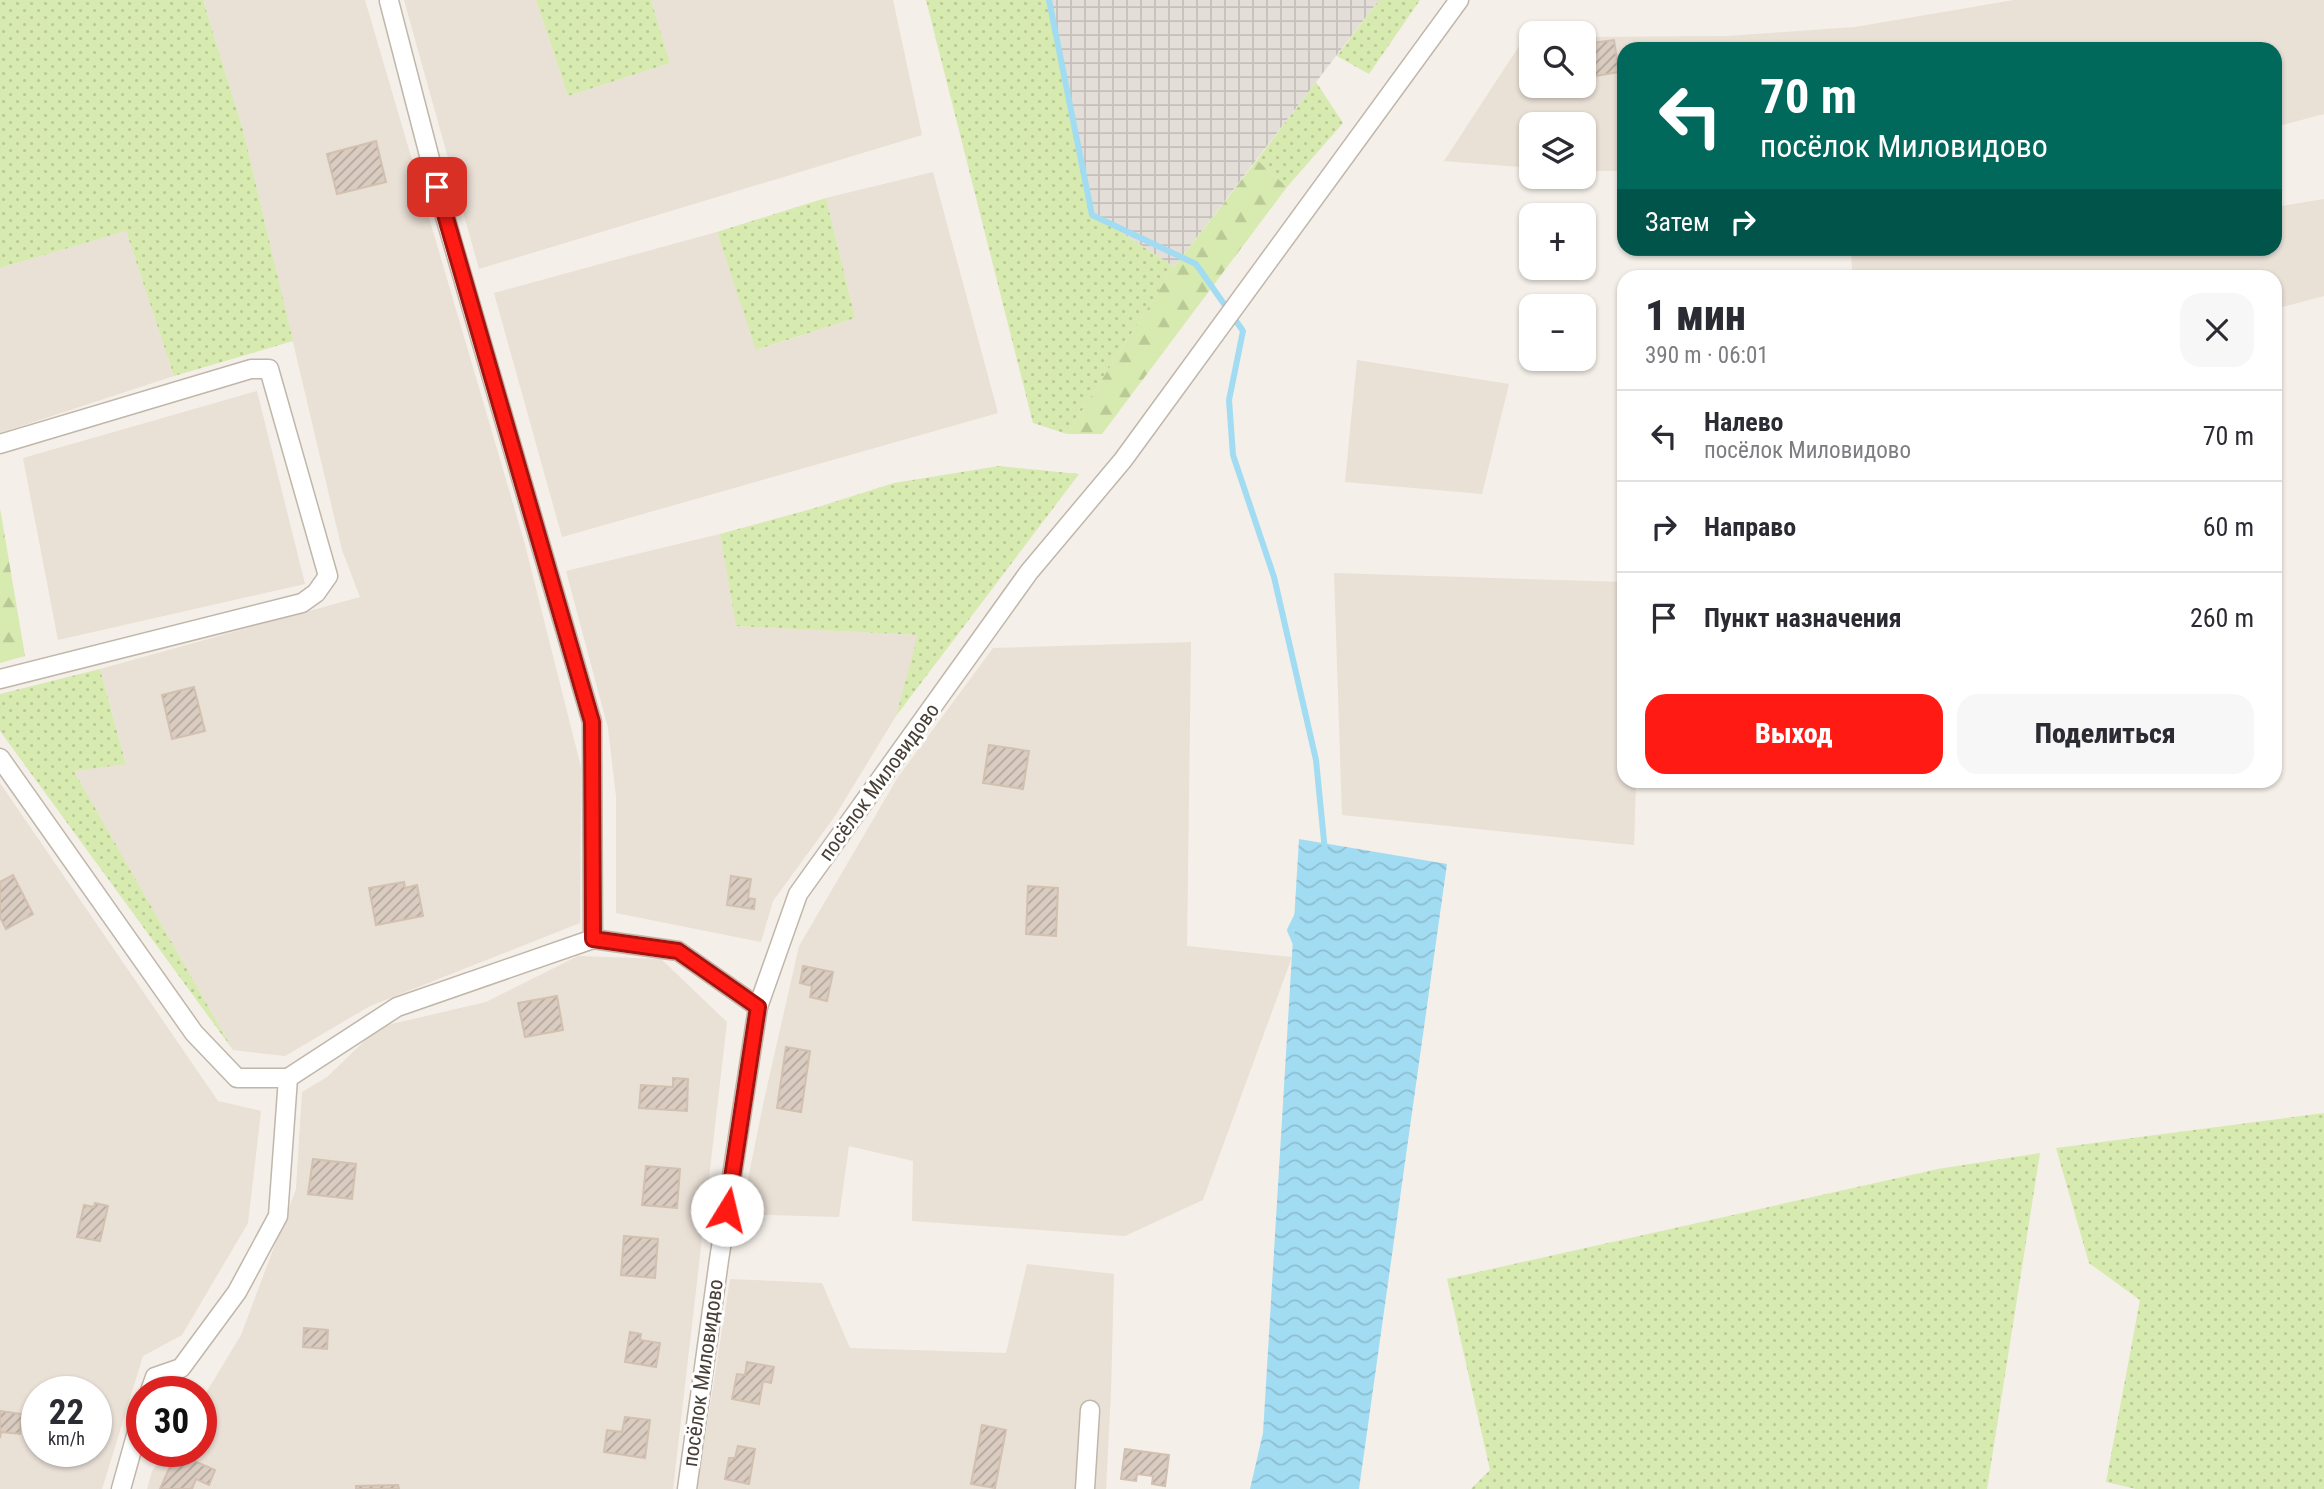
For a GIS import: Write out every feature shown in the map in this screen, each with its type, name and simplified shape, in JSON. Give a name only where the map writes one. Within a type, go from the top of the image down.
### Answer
[{"type":"street","name":"посёлок Миловидово","points":[[687,1489],[758,1007],[798,894],[1030,572],[1123,460],[1459,0]]},
{"type":"street","points":[[389,1],[444,213],[592,722],[593,939]]},
{"type":"street","points":[[0,444],[251,369],[269,369],[328,576],[316,593],[302,603],[0,679]]},
{"type":"street","points":[[0,758],[194,1034],[237,1078],[288,1077],[397,1007],[593,939],[678,951],[758,1007]]},
{"type":"street","points":[[158,1376],[181,1368],[237,1293],[278,1216],[288,1077]]},
{"type":"street","points":[[1085,1489],[1090,1410]]},
{"type":"street","points":[[121,1489],[127,1467]]},
{"type":"shaded area","points":[[203,0],[365,0],[524,541],[581,767],[580,923],[370,1006],[285,1056],[233,1050],[74,771],[126,763],[100,669],[360,597],[342,550],[243,130]]},
{"type":"shaded area","points":[[404,0],[536,0],[568,96],[670,63],[651,0],[893,0],[922,135],[479,269]]},
{"type":"shaded area","points":[[1047,0],[1379,0],[1174,267],[1092,213]]},
{"type":"shaded area","points":[[2014,0],[2324,0],[2324,114],[2282,125],[2282,42],[1617,42],[1617,171],[1596,171],[1596,112],[1519,112],[1519,167],[1444,161],[1519,46],[1519,98],[1596,98],[1596,37],[1727,36],[1855,27]]},
{"type":"shaded area","points":[[933,172],[998,413],[562,537],[494,293],[717,232],[757,350],[855,318],[826,198]]},
{"type":"shaded area","points":[[2324,199],[2324,296],[2282,307],[2282,270],[1853,270],[1852,256],[2282,256],[2282,206]]},
{"type":"shaded area","points":[[126,231],[174,376],[0,433],[0,268]]},
{"type":"shaded area","points":[[1357,360],[1509,384],[1482,494],[1345,482]]},
{"type":"shaded area","points":[[257,391],[305,584],[58,640],[23,458]]},
{"type":"shaded area","points":[[720,534],[736,626],[919,635],[896,716],[835,816],[773,901],[761,942],[616,913],[616,796],[608,728],[566,571]]},
{"type":"shaded area","points":[[1334,573],[1617,582],[1617,788],[1636,788],[1634,845],[1342,815]]},
{"type":"shaded area","points":[[1191,642],[1187,946],[1292,957],[1203,1200],[1125,1236],[912,1221],[913,1161],[849,1146],[839,1217],[741,1214],[799,946],[898,777],[993,648]]},
{"type":"shaded area","points":[[0,783],[218,1101],[261,1111],[248,1223],[182,1335],[143,1356],[137,1376],[126,1376],[126,1411],[112,1457],[112,1376],[21,1376],[21,1467],[109,1467],[102,1489],[0,1489]]},
{"type":"shaded area","points":[[578,956],[661,959],[727,1022],[673,1489],[147,1489],[155,1467],[217,1467],[216,1376],[241,1335],[296,1189],[302,1092],[327,1077],[379,1027],[486,1002]]},
{"type":"shaded area","points":[[1027,1264],[1114,1274],[1106,1489],[697,1489],[730,1279],[822,1283],[850,1348],[1006,1353]]},
{"type":"green space","points":[[0,0],[203,0],[243,130],[293,341],[174,376],[126,231],[0,268]]},
{"type":"green space","points":[[536,0],[651,0],[670,63],[568,96]]},
{"type":"green space","points":[[926,0],[1047,0],[1092,213],[1174,267],[1067,434],[1033,423]]},
{"type":"green space","points":[[1379,0],[1420,0],[1369,74],[1337,56]]},
{"type":"green space","points":[[1316,82],[1343,123],[1287,187],[1257,160]]},
{"type":"green space","points":[[1257,160],[1287,187],[1102,434],[1067,434],[1174,267]]},
{"type":"green space","points":[[826,198],[855,318],[756,350],[717,232]]},
{"type":"green space","points":[[999,466],[1079,474],[896,716],[918,635],[736,626],[720,534],[894,483]]},
{"type":"green space","points":[[0,508],[25,656],[0,663]]},
{"type":"green space","points":[[100,669],[126,764],[74,771],[233,1050],[0,731],[0,694]]},
{"type":"green space","points":[[2324,1113],[2324,1489],[2136,1489],[2106,1482],[2140,1300],[2089,1263],[2056,1148]]},
{"type":"green space","points":[[2040,1153],[1987,1489],[1471,1489],[1490,1470],[1447,1279],[1938,1169]]},
{"type":"water","points":[[1299,839],[1447,864],[1359,1489],[1250,1489],[1263,1433]]},
{"type":"building","points":[[1614,40],[1617,72],[1596,76],[1596,42]]},
{"type":"building","points":[[376,141],[386,182],[337,194],[327,154]]},
{"type":"building","points":[[194,687],[205,731],[172,739],[162,695]]},
{"type":"building","points":[[989,745],[1029,751],[1023,789],[983,783]]},
{"type":"building","points":[[13,875],[33,914],[6,929],[0,917],[0,882]]},
{"type":"building","points":[[731,876],[751,879],[748,898],[755,899],[754,909],[727,905]]},
{"type":"building","points":[[404,882],[405,888],[417,885],[423,916],[376,925],[369,888]]},
{"type":"building","points":[[1028,886],[1058,888],[1056,936],[1026,934]]},
{"type":"building","points":[[803,966],[833,972],[827,1001],[810,997],[812,986],[800,983]]},
{"type":"building","points":[[557,996],[563,1030],[525,1037],[518,1003]]},
{"type":"building","points":[[786,1047],[810,1051],[801,1112],[777,1108]]},
{"type":"building","points":[[673,1078],[688,1079],[687,1111],[639,1108],[641,1085],[673,1087]]},
{"type":"building","points":[[313,1159],[356,1164],[352,1199],[308,1194]]},
{"type":"building","points":[[646,1166],[680,1169],[677,1208],[642,1205]]},
{"type":"building","points":[[95,1203],[108,1206],[100,1241],[77,1237],[84,1205],[94,1207]]},
{"type":"building","points":[[624,1236],[658,1239],[655,1278],[621,1275]]},
{"type":"building","points":[[304,1328],[328,1330],[327,1349],[303,1347]]},
{"type":"building","points":[[630,1332],[641,1334],[640,1340],[660,1343],[656,1367],[625,1362]]},
{"type":"building","points":[[747,1362],[774,1367],[771,1383],[763,1381],[759,1404],[732,1399],[737,1374],[745,1375]]},
{"type":"building","points":[[0,1411],[21,1414],[20,1434],[1,1432],[0,1438]]},
{"type":"building","points":[[625,1417],[650,1420],[645,1458],[604,1452],[607,1430],[622,1432]]},
{"type":"building","points":[[982,1425],[1006,1430],[995,1488],[971,1484]]},
{"type":"building","points":[[738,1446],[755,1449],[749,1484],[725,1479],[729,1458],[735,1458]]},
{"type":"building","points":[[1125,1449],[1169,1455],[1165,1486],[1152,1484],[1153,1476],[1137,1474],[1136,1481],[1121,1479]]},
{"type":"building","points":[[170,1467],[208,1467],[215,1470],[209,1485],[196,1479],[192,1489],[160,1489]]},
{"type":"building","points":[[398,1485],[399,1489],[356,1489],[356,1486]]},
{"type":"waterway","points":[[1049,0],[1092,215],[1196,264],[1243,331],[1229,400],[1233,455],[1274,577],[1316,760],[1325,851]]},
{"type":"waterway","points":[[1296,944],[1290,930],[1297,916]]},
{"type":"route","points":[[437,187],[592,722],[593,939],[678,951],[758,1007],[727,1210]]}]
